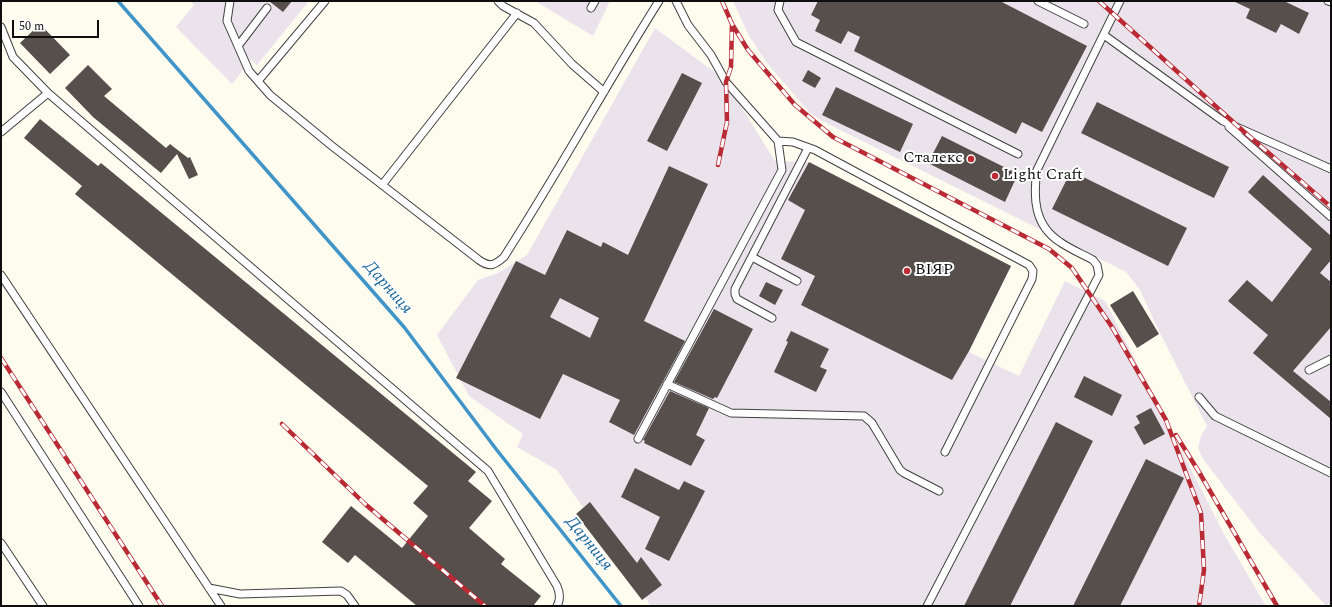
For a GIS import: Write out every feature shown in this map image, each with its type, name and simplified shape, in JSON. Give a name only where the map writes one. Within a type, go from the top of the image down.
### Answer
[{"type":"lane","points":[[230,1],[227,21],[249,71],[270,95],[382,185],[485,264],[491,266],[504,257],[537,205],[659,1]]},
{"type":"lane","points":[[258,81],[325,1]]},
{"type":"lane","points":[[498,1],[534,23],[572,64],[604,92]]},
{"type":"lane","points":[[591,8],[595,1]]},
{"type":"lane","points":[[638,439],[782,170],[778,141],[726,82],[711,55],[688,25],[676,1]]},
{"type":"lane","points":[[780,1],[778,10],[796,42],[1018,154]]},
{"type":"lane","points":[[1038,1],[1084,24]]},
{"type":"lane","points":[[928,606],[1099,275],[1097,265],[1093,260],[1058,241],[1044,227],[1036,209],[1034,191],[1037,170],[1120,1]]},
{"type":"lane","points":[[238,46],[267,8]]},
{"type":"lane","points":[[382,185],[517,14]]},
{"type":"lane","points":[[1,27],[13,57],[48,93],[488,471],[557,586],[560,593],[560,600],[557,606]]},
{"type":"lane","points":[[1104,35],[1223,121],[1331,217]]},
{"type":"lane","points":[[1,132],[48,93]]},
{"type":"lane","points":[[1223,121],[1331,169]]},
{"type":"lane","points":[[778,141],[793,142],[808,148],[1029,265],[1033,271],[1032,279],[945,452]]},
{"type":"lane","points":[[772,318],[737,299],[735,289],[808,148]]},
{"type":"lane","points":[[752,257],[797,281]]},
{"type":"lane","points":[[1,275],[221,606]]},
{"type":"lane","points":[[1309,370],[1331,359]]},
{"type":"lane","points":[[667,384],[731,413],[864,416],[872,423],[900,470],[939,491]]},
{"type":"lane","points":[[1,392],[139,606]]},
{"type":"lane","points":[[1199,397],[1215,416],[1331,473]]},
{"type":"lane","points":[[1,544],[43,606]]},
{"type":"lane","points":[[209,588],[240,594],[334,591],[347,595],[356,606]]},
{"type":"shaded area","points":[[190,1],[309,1],[257,65],[251,60],[232,84],[176,27],[194,5]]},
{"type":"shaded area","points":[[535,1],[610,1],[593,36]]},
{"type":"shaded area","points":[[733,1],[1331,1],[1331,606],[1326,606],[1259,532],[1203,459],[1198,448],[1201,436],[1207,426],[1140,290],[1126,272],[822,121],[810,113],[766,62],[748,34]]},
{"type":"shaded area","points":[[655,28],[724,79],[775,161],[809,162],[1011,266],[969,352],[1019,376],[1065,281],[1105,301],[1224,534],[1266,606],[651,606],[557,470],[517,447],[523,434],[469,396],[437,335],[478,280],[498,273],[527,255]]},
{"type":"building","points":[[269,1],[292,1],[283,12]]},
{"type":"building","points":[[818,1],[1000,1],[1087,46],[1042,132],[1022,122],[1016,134],[854,51],[860,37],[848,31],[841,44],[815,31],[820,20],[811,15]]},
{"type":"building","points":[[1233,1],[1284,1],[1309,13],[1299,34],[1281,24],[1276,33],[1246,18],[1250,9]]},
{"type":"building","points":[[40,24],[70,55],[50,74],[20,43]]},
{"type":"building","points":[[88,65],[112,89],[104,96],[166,148],[170,144],[188,158],[190,157],[198,175],[189,179],[177,154],[161,173],[93,117],[65,88]]},
{"type":"building","points":[[808,70],[821,78],[815,88],[802,81]]},
{"type":"building","points":[[682,73],[702,83],[667,151],[647,141]]},
{"type":"building","points":[[836,87],[913,124],[900,152],[822,115]]},
{"type":"building","points":[[1097,102],[1229,167],[1214,198],[1081,133]]},
{"type":"building","points":[[40,119],[98,166],[101,163],[476,472],[468,481],[492,501],[469,528],[505,559],[501,564],[541,596],[533,606],[417,606],[355,555],[348,563],[322,542],[351,506],[402,548],[428,516],[413,503],[428,486],[75,194],[82,186],[24,138]]},
{"type":"building","points":[[942,136],[1018,174],[1005,202],[928,163]]},
{"type":"building","name":"ВІЯР","points":[[809,162],[1011,266],[969,351],[952,380],[801,305],[815,276],[781,259],[805,210],[788,200]]},
{"type":"building","points":[[669,166],[708,184],[644,321],[685,341],[634,435],[609,422],[620,400],[563,374],[540,419],[456,378],[516,261],[545,275],[567,230],[601,247],[603,242],[628,255]],"holes":[[[560,298],[599,318],[590,338],[550,317]]]},
{"type":"building","points":[[1071,171],[1187,228],[1168,266],[1052,209]]},
{"type":"building","points":[[1263,175],[1331,236],[1331,260],[1320,273],[1331,282],[1331,327],[1293,371],[1331,402],[1331,419],[1253,353],[1268,335],[1228,301],[1247,280],[1272,302],[1312,249],[1248,192]]},
{"type":"building","points":[[766,282],[783,290],[775,305],[759,296]]},
{"type":"building","points":[[1133,291],[1159,334],[1137,348],[1110,305]]},
{"type":"building","points":[[714,309],[753,329],[717,398],[715,397],[713,399],[674,382]]},
{"type":"building","points":[[791,331],[829,349],[820,367],[827,370],[816,392],[774,372],[788,342],[786,341]]},
{"type":"building","points":[[1084,376],[1122,395],[1112,416],[1074,397]]},
{"type":"building","points":[[670,391],[709,408],[696,435],[705,440],[691,466],[644,443],[645,441],[643,440]]},
{"type":"building","points":[[1151,408],[1165,434],[1144,445],[1134,427],[1140,423],[1136,416]]},
{"type":"building","points":[[1056,422],[1093,441],[1010,606],[964,606]]},
{"type":"building","points":[[1146,459],[1184,478],[1120,606],[1073,606]]},
{"type":"building","points":[[635,468],[679,490],[684,481],[705,491],[669,561],[645,549],[660,517],[621,497]]},
{"type":"building","points":[[590,502],[637,563],[641,557],[662,585],[642,600],[576,514]]},
{"type":"waterway","name":"Дарниця","points":[[118,1],[404,327],[496,449],[621,606]]},
{"type":"railway","points":[[722,1],[732,24],[748,50],[795,105],[833,137],[1049,249],[1072,268],[1112,327],[1166,420],[1201,513],[1204,570],[1199,606]]},
{"type":"railway","points":[[1099,1],[1242,130],[1331,207]]},
{"type":"railway","points":[[718,165],[727,122],[726,82],[731,67],[732,24]]},
{"type":"railway","points":[[1,358],[162,606]]},
{"type":"railway","points":[[282,424],[365,504],[485,606]]},
{"type":"railway","points":[[1176,435],[1277,606]]},
{"type":"place","name":"Сталекс","points":[[971,159]]},
{"type":"place","name":"Light Craft","points":[[995,176]]},
{"type":"place","name":"ВІЯР","points":[[907,271]]}]
